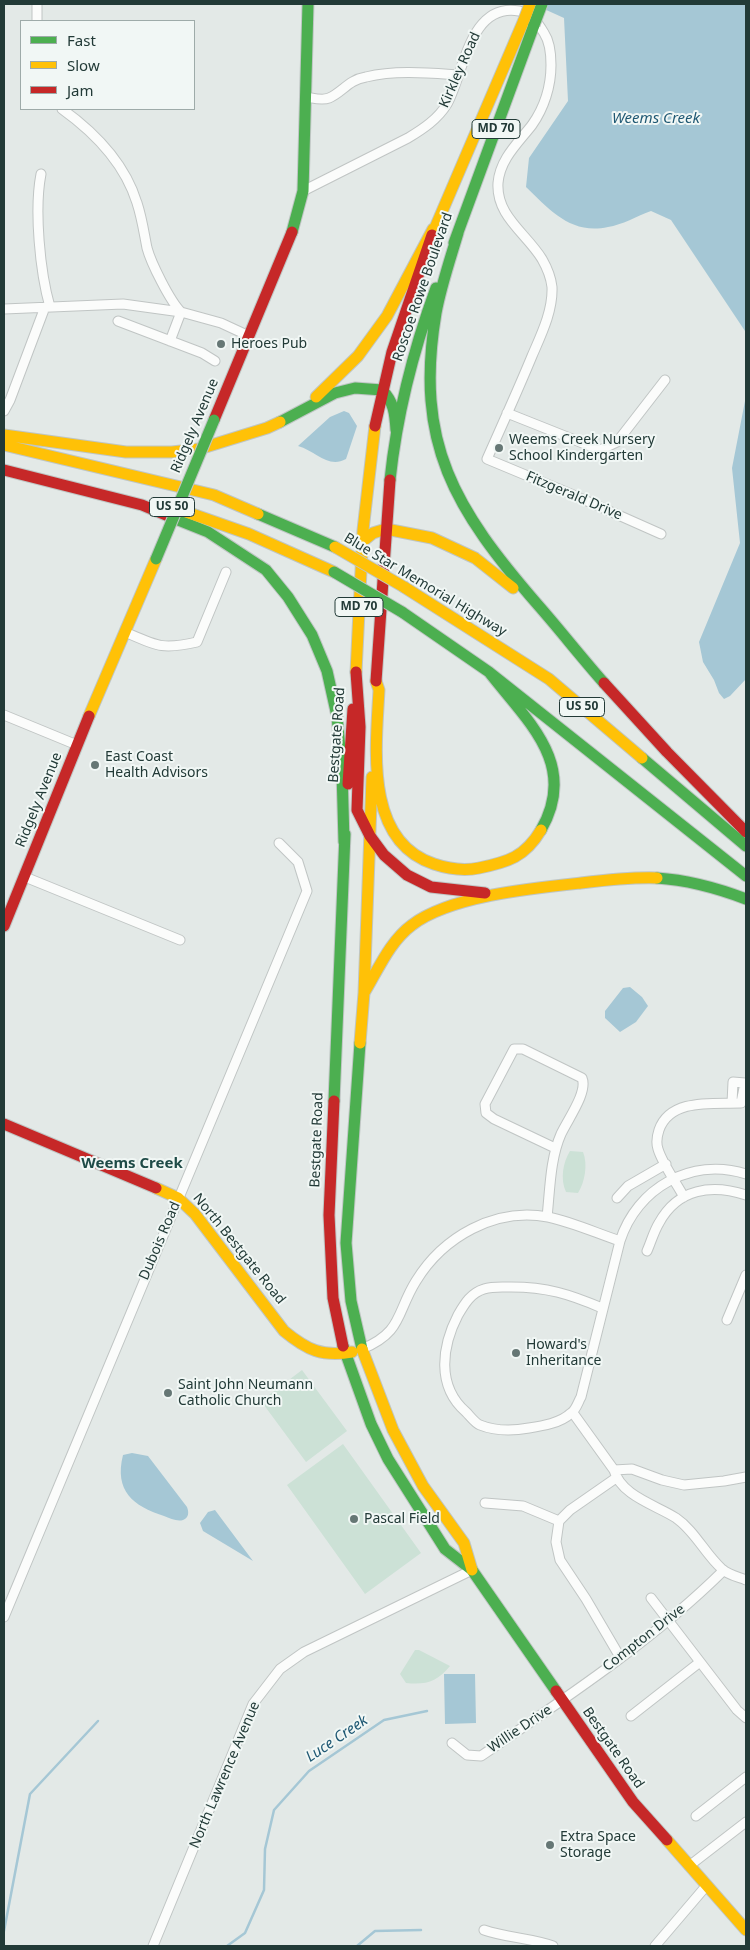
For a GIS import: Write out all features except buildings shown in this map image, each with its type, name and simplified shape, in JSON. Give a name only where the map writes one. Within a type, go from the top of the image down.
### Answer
[{"type":"main road","name":"Ridgely Avenue","points":[[4,926],[77,745],[290,238],[303,191],[308,4]]},
{"type":"main road","name":"Roscoe Rowe Boulevard","points":[[376,682],[386,529],[396,430],[418,338],[458,233],[529,23],[530,4]]},
{"type":"main road","name":"Roscoe Rowe Boulevard","points":[[356,672],[362,542],[372,446],[382,390],[400,327],[433,229],[529,23],[542,4]]},
{"type":"main road","points":[[296,415],[358,356],[387,316],[433,229]]},
{"type":"main road","points":[[458,233],[439,300],[433,342],[431,392],[433,419],[440,449],[448,477],[459,500],[490,548],[571,645],[695,782],[746,832]]},
{"type":"main road","points":[[4,435],[126,452],[172,452],[199,449],[221,443],[296,415],[335,393],[355,388],[382,390],[388,396],[394,409],[396,430]]},
{"type":"main road","name":"Blue Star Memorial Highway","points":[[4,445],[214,495],[335,547],[404,587],[549,679],[746,846]]},
{"type":"main road","name":"US 50","points":[[4,464],[77,479],[127,492],[249,534],[334,572],[402,612],[489,672],[746,876]]},
{"type":"main road","points":[[4,470],[142,505],[208,532],[266,570],[288,597],[312,635],[327,671],[337,716],[342,771],[344,842]]},
{"type":"main road","points":[[362,542],[373,533],[386,529],[410,532],[439,540],[480,561],[499,574],[571,645]]},
{"type":"main road","points":[[356,672],[360,727],[357,810],[370,836],[384,855],[407,875],[431,887],[502,894]]},
{"type":"main road","name":"Bestgate Road","points":[[356,672],[344,842],[329,1215],[333,1298],[345,1353],[371,1424],[398,1475],[445,1549],[472,1570]]},
{"type":"main road","points":[[376,682],[379,690],[377,775],[381,801],[388,818],[401,841],[420,858],[444,866],[468,870],[508,862],[525,851],[548,819],[555,793],[554,773],[548,750],[530,722],[489,672]]},
{"type":"main road","name":"Bestgate Road","points":[[376,682],[364,994],[346,1243],[351,1301],[362,1349],[393,1430],[423,1486],[464,1543],[472,1570],[561,1701],[633,1802],[746,1930]]},
{"type":"main road","points":[[364,994],[392,946],[412,925],[446,907],[502,894],[545,887],[636,878],[677,879],[717,888],[746,900]]},
{"type":"main road","name":"North Bestgate Road","points":[[4,1124],[119,1171],[178,1198],[195,1214],[284,1330],[302,1345],[322,1354],[345,1353],[362,1349]]},
{"type":"street","points":[[37,20],[38,4]]},
{"type":"street","name":"Kirkley Road","points":[[303,191],[420,131],[440,115],[453,92],[476,30],[496,14],[520,11],[531,16],[546,35],[552,60],[549,87],[538,114],[505,159],[501,168],[498,185],[499,200],[508,219],[535,249],[543,261],[552,287],[545,324],[487,459]]},
{"type":"street","points":[[306,97],[330,98],[349,82],[365,77],[409,72],[459,74]]},
{"type":"street","points":[[63,110],[83,124],[122,171],[137,202],[144,226],[147,249],[172,303],[181,312]]},
{"type":"street","points":[[4,412],[48,307],[44,288],[38,205],[41,174]]},
{"type":"street","points":[[4,309],[123,304],[181,312],[221,323],[249,336]]},
{"type":"street","points":[[170,341],[181,312]]},
{"type":"street","points":[[118,321],[215,361]]},
{"type":"street","points":[[507,414],[600,450],[617,442],[665,380]]},
{"type":"street","name":"Fitzgerald Drive","points":[[487,459],[661,534]]},
{"type":"street","points":[[125,632],[157,646],[175,647],[197,642],[226,572]]},
{"type":"street","points":[[4,714],[77,745]]},
{"type":"street","name":"Dubois Road","points":[[4,1617],[307,891],[298,862],[278,844]]},
{"type":"street","points":[[25,877],[180,940]]},
{"type":"street","points":[[547,1217],[555,1148],[584,1084],[582,1078],[523,1049],[514,1049],[485,1104],[486,1113],[494,1119],[555,1148]]},
{"type":"street","points":[[684,1197],[657,1148],[657,1136],[662,1120],[683,1106],[732,1103]]},
{"type":"street","points":[[617,1198],[628,1186],[666,1164]]},
{"type":"street","points":[[602,1308],[561,1291],[540,1288],[493,1287],[482,1289],[466,1301],[450,1331],[445,1348],[446,1373],[450,1391],[461,1408],[479,1424],[510,1431],[539,1427],[573,1413],[581,1397],[602,1308],[624,1228],[639,1204],[667,1181],[706,1170],[723,1169],[746,1174]]},
{"type":"street","points":[[647,1251],[659,1223],[668,1210],[684,1197],[702,1190],[721,1188],[746,1195]]},
{"type":"street","points":[[362,1349],[381,1340],[394,1327],[415,1281],[429,1262],[447,1244],[472,1228],[487,1222],[530,1215],[568,1222],[620,1241]]},
{"type":"street","points":[[727,1320],[746,1275]]},
{"type":"street","points":[[573,1413],[615,1474],[638,1499],[677,1519],[697,1539],[723,1571],[746,1580]]},
{"type":"street","points":[[620,1657],[586,1599],[560,1560],[556,1542],[560,1522],[570,1510],[615,1474],[632,1469],[662,1480],[684,1485],[746,1477]]},
{"type":"street","points":[[486,1503],[523,1506],[560,1522]]},
{"type":"street","name":"North Lawrence Avenue","points":[[153,1946],[253,1704],[280,1669],[304,1652],[472,1570]]},
{"type":"street","name":"Compton Drive","points":[[561,1701],[696,1598],[723,1571]]},
{"type":"street","points":[[650,1598],[669,1619],[737,1710],[746,1718]]},
{"type":"street","points":[[631,1716],[700,1662]]},
{"type":"street","name":"Willie Drive","points":[[452,1743],[467,1755],[481,1756],[561,1701]]},
{"type":"street","points":[[696,1816],[746,1777]]},
{"type":"street","points":[[689,1866],[746,1822]]},
{"type":"street","points":[[655,1946],[707,1885]]},
{"type":"street","points":[[484,1930],[504,1936],[534,1940],[553,1946]]},
{"type":"green space","points":[[570,1151],[583,1152],[585,1157],[585,1173],[578,1193],[566,1192],[563,1182],[564,1165]]},
{"type":"green space","points":[[302,1370],[347,1431],[306,1462],[261,1401]]},
{"type":"green space","name":"Pascal Field","points":[[343,1444],[421,1553],[365,1594],[287,1485]]},
{"type":"green space","points":[[415,1650],[419,1650],[450,1666],[440,1676],[431,1681],[425,1683],[406,1683],[400,1674]]},
{"type":"water","name":"Weems Creek","points":[[533,4],[746,4],[746,679],[730,696],[724,699],[703,662],[699,642],[740,543],[732,468],[745,401],[745,331],[671,220],[651,211],[613,226],[595,229],[583,227],[562,219],[526,187],[529,158],[568,101],[564,18]]},
{"type":"water","points":[[344,411],[349,413],[357,426],[346,459],[340,462],[328,461],[298,446],[330,417]]},
{"type":"water","points":[[630,987],[642,997],[648,1006],[636,1022],[620,1032],[605,1018],[605,1011],[623,988]]},
{"type":"water","points":[[132,1453],[148,1456],[187,1507],[188,1515],[185,1519],[176,1520],[153,1512],[135,1502],[128,1495],[121,1478],[121,1468],[123,1455]]},
{"type":"water","points":[[215,1510],[253,1561],[203,1531],[200,1523],[208,1512]]},
{"type":"water","points":[[444,1674],[475,1674],[476,1723],[445,1724]]},
{"type":"waterway","name":"Luce Creek","points":[[227,1946],[245,1933],[264,1890],[265,1849],[274,1810],[309,1771],[384,1720],[427,1711]]},
{"type":"waterway","points":[[4,1931],[30,1794],[98,1721]]},
{"type":"waterway","points":[[357,1946],[375,1931],[421,1930]]},
{"type":"traffic: fast","points":[[292,232],[303,191],[308,4]]},
{"type":"traffic: fast","points":[[534,25],[542,4]]},
{"type":"traffic: fast","points":[[454,243],[534,25]]},
{"type":"traffic: fast","points":[[458,233],[438,303],[431,359],[431,400],[437,438],[448,472],[463,505],[484,537],[509,570],[604,683]]},
{"type":"traffic: fast","points":[[390,480],[407,382],[436,288]]},
{"type":"traffic: fast","points":[[280,422],[335,393],[355,388],[382,390],[393,408],[396,430]]},
{"type":"traffic: fast","points":[[156,559],[214,420]]},
{"type":"traffic: fast","points":[[258,514],[335,547]]},
{"type":"traffic: fast","points":[[173,518],[208,532],[266,570],[288,597],[312,635],[327,671],[337,716],[342,771],[344,842]]},
{"type":"traffic: fast","points":[[334,572],[402,612]]},
{"type":"traffic: fast","points":[[402,612],[489,672],[746,876]]},
{"type":"traffic: fast","points":[[489,672],[532,726],[544,745],[551,764],[554,784],[551,806],[541,830]]},
{"type":"traffic: fast","points":[[642,758],[746,846]]},
{"type":"traffic: fast","points":[[334,1101],[345,834]]},
{"type":"traffic: fast","points":[[657,878],[702,885],[746,899]]},
{"type":"traffic: fast","points":[[360,1043],[346,1243],[351,1301],[362,1349]]},
{"type":"traffic: fast","points":[[343,1346],[371,1424],[388,1459],[445,1549],[472,1570],[556,1691]]},
{"type":"traffic: slow","points":[[524,20],[530,4]]},
{"type":"traffic: slow","points":[[432,235],[524,20]]},
{"type":"traffic: slow","points":[[316,397],[358,356],[387,316],[433,229]]},
{"type":"traffic: slow","points":[[4,435],[126,452],[172,452],[199,449],[267,428],[280,422]]},
{"type":"traffic: slow","points":[[356,672],[363,530],[375,426]]},
{"type":"traffic: slow","points":[[4,445],[214,495],[258,514]]},
{"type":"traffic: slow","points":[[172,507],[249,534],[334,572]]},
{"type":"traffic: slow","points":[[362,542],[373,533],[386,529],[432,538],[475,558],[513,588]]},
{"type":"traffic: slow","points":[[335,547],[404,587]]},
{"type":"traffic: slow","points":[[89,716],[156,559]]},
{"type":"traffic: slow","points":[[404,587],[549,679],[642,758]]},
{"type":"traffic: slow","points":[[376,681],[379,690],[376,738],[379,790],[385,814],[395,835],[411,852],[434,864],[445,867],[479,868],[515,857],[529,846],[541,830]]},
{"type":"traffic: slow","points":[[360,1043],[364,993],[372,777]]},
{"type":"traffic: slow","points":[[364,993],[397,939],[412,925],[428,915],[448,907],[470,900],[516,891],[619,879],[657,878]]},
{"type":"traffic: slow","points":[[156,1188],[178,1198],[195,1214],[284,1331],[300,1343],[323,1353],[352,1352]]},
{"type":"traffic: slow","points":[[362,1349],[393,1430],[423,1486],[464,1543],[472,1570]]},
{"type":"traffic: slow","points":[[667,1840],[746,1930]]},
{"type":"traffic: jam","points":[[214,420],[292,232]]},
{"type":"traffic: jam","points":[[375,426],[392,352],[432,235]]},
{"type":"traffic: jam","points":[[4,470],[142,505],[173,518]]},
{"type":"traffic: jam","points":[[376,681],[390,480]]},
{"type":"traffic: jam","points":[[356,672],[360,727],[357,810],[370,836],[384,855],[407,875],[431,887],[485,893]]},
{"type":"traffic: jam","points":[[604,683],[667,752],[746,832]]},
{"type":"traffic: jam","points":[[348,784],[353,709]]},
{"type":"traffic: jam","points":[[4,926],[89,716]]},
{"type":"traffic: jam","points":[[334,1101],[329,1215],[333,1298],[343,1346]]},
{"type":"traffic: jam","points":[[4,1124],[156,1188]]},
{"type":"traffic: jam","points":[[556,1691],[633,1802],[667,1840]]},
{"type":"place","name":"Heroes Pub","points":[[221,344]]},
{"type":"place","name":"Weems Creek Nursery School Kindergarten","points":[[499,448]]},
{"type":"place","name":"East Coast Health Advisors","points":[[95,765]]},
{"type":"place","name":"Howard's Inheritance","points":[[516,1353]]},
{"type":"place","name":"Saint John Neumann Catholic Church","points":[[168,1393]]},
{"type":"place","name":"Pascal Field","points":[[354,1519]]},
{"type":"place","name":"Extra Space Storage","points":[[550,1845]]},
{"type":"district","name":"Weems Creek","points":[[132,1164]]}]
